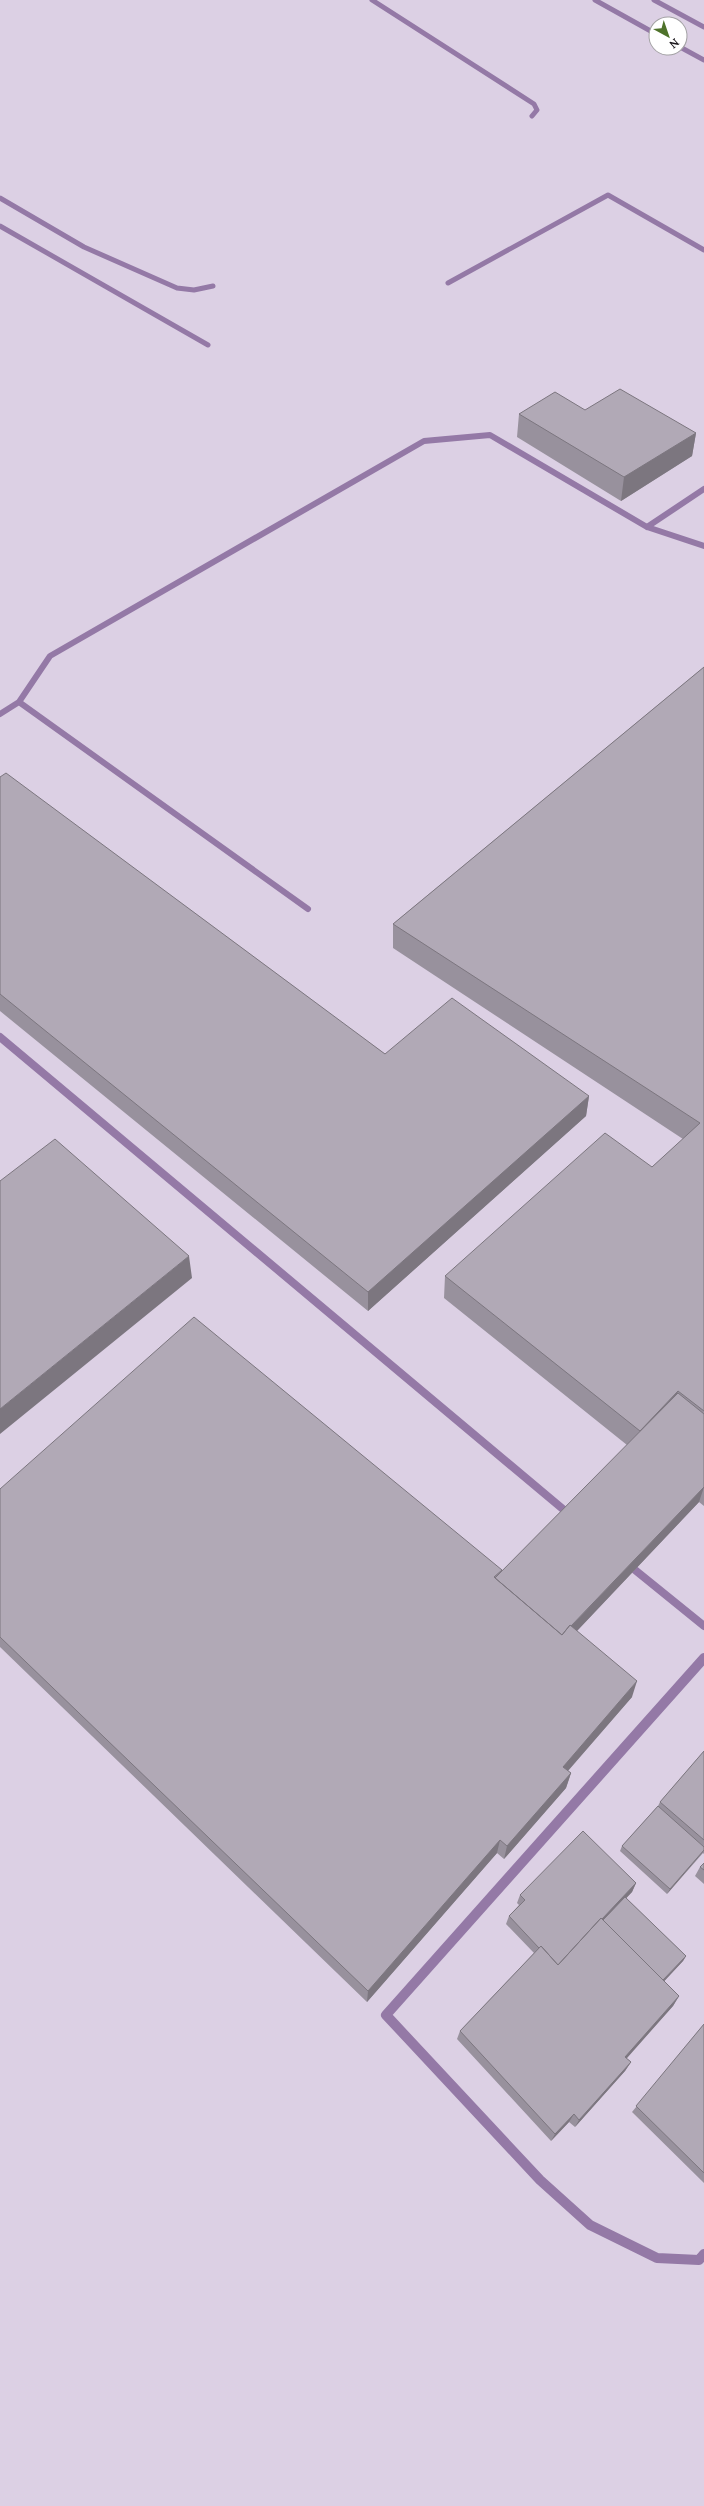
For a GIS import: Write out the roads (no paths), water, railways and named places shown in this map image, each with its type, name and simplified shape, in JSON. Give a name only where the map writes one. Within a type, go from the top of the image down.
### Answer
[{"type":"street","points":[[372,0],[513,89],[534,104],[537,110],[532,116]]},
{"type":"street","points":[[595,0],[648,30]]},
{"type":"street","points":[[654,0],[704,27]]},
{"type":"street","points":[[688,51],[704,60]]},
{"type":"street","points":[[448,283],[608,195],[704,250]]},
{"type":"street","points":[[0,198],[84,247],[177,288],[194,290],[213,286]]},
{"type":"street","points":[[0,226],[208,345]]},
{"type":"street","points":[[0,714],[19,702],[50,656],[424,441],[490,435],[647,527],[704,546]]},
{"type":"street","points":[[647,527],[704,489]]},
{"type":"street","points":[[19,702],[308,909]]},
{"type":"street","points":[[0,1037],[570,1515]]},
{"type":"street","points":[[635,1570],[704,1626]]},
{"type":"street","points":[[704,1658],[386,2015],[540,2180],[590,2225],[657,2258],[699,2260],[704,2254]]}]
